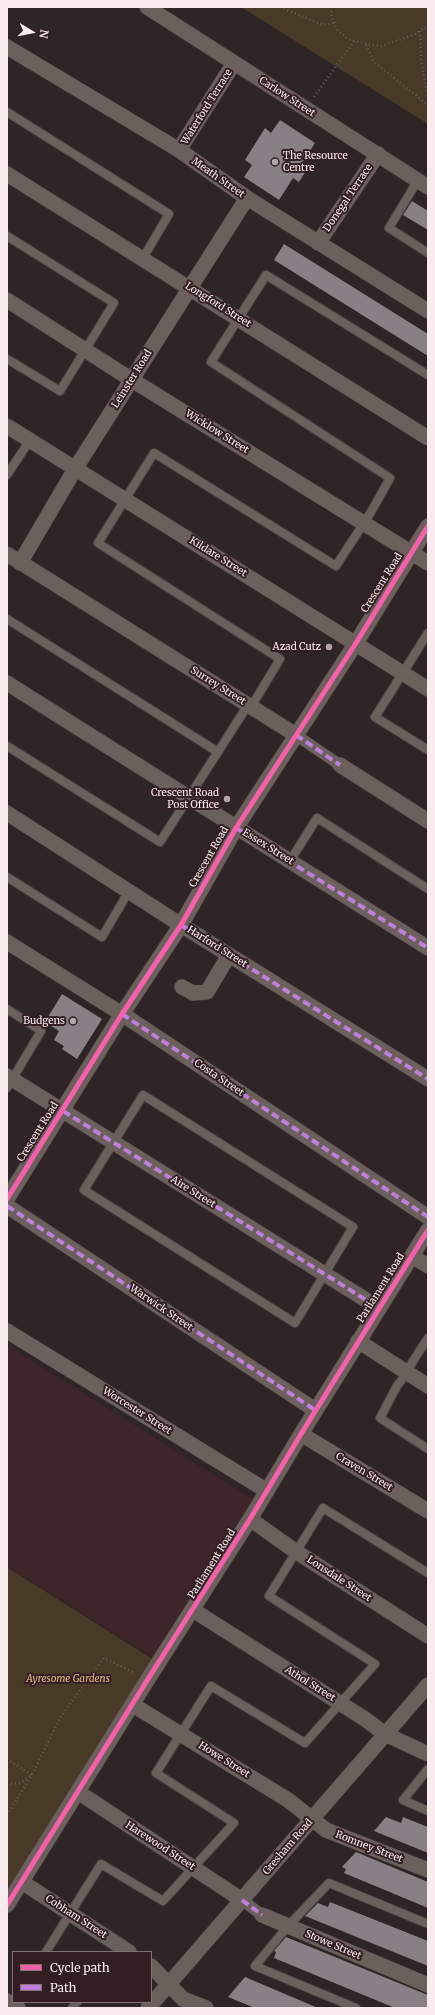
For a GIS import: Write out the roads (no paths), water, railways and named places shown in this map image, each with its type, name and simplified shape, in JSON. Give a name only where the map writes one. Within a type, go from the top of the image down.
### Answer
[{"type":"street","name":"Carlow Street","points":[[147,7],[423,183]]},
{"type":"street","name":"Meath Street","points":[[7,47],[180,150],[247,198],[428,311]]},
{"type":"street","name":"Waterford Terrace","points":[[180,150],[234,63]]},
{"type":"street","name":"Donegal Terrace","points":[[318,243],[378,154]]},
{"type":"street","name":"Longford Street","points":[[7,174],[428,438]]},
{"type":"street","name":"Leinster Road","points":[[20,563],[75,469],[189,287],[247,198]]},
{"type":"street","name":"Wicklow Street","points":[[7,300],[132,380],[428,562]]},
{"type":"street","name":"Kildare Street","points":[[7,426],[428,688]]},
{"type":"street","name":"Crescent Road","points":[[7,1199],[122,1014],[181,925],[236,828],[356,643],[428,526]]},
{"type":"street","name":"Surrey Street","points":[[7,554],[296,735],[428,821]]},
{"type":"street","name":"Essex Street","points":[[7,683],[428,948]]},
{"type":"street","name":"Harford Street","points":[[7,813],[181,925],[428,1078]]},
{"type":"street","name":"Costa Street","points":[[7,942],[122,1014],[428,1217]]},
{"type":"street","points":[[182,987],[193,993],[207,992],[229,955]]},
{"type":"street","name":"Aire Street","points":[[9,1081],[114,1142],[379,1308]]},
{"type":"street","name":"Warwick Street","points":[[7,1206],[315,1410]]},
{"type":"street","name":"Parliament Road","points":[[7,1905],[134,1704],[148,1679],[250,1520],[315,1410],[428,1230]]},
{"type":"street","points":[[412,1256],[428,1266]]},
{"type":"street","name":"Worcester Street","points":[[7,1331],[267,1491]]},
{"type":"street","points":[[358,1341],[428,1386]]},
{"type":"street","name":"Craven Street","points":[[301,1434],[428,1511]]},
{"type":"street","name":"Lonsdale Street","points":[[250,1520],[295,1551],[428,1636]]},
{"type":"street","name":"Athol Street","points":[[193,1610],[341,1703],[385,1734],[428,1754]]},
{"type":"street","name":"Gresham Road","points":[[148,2008],[428,1685]]},
{"type":"street","name":"Howe Street","points":[[134,1704],[288,1800],[312,1819]]},
{"type":"street","name":"Harewood Street","points":[[78,1792],[242,1900]]},
{"type":"street","name":"Romney Street","points":[[312,1819],[326,1830],[428,1870]]},
{"type":"street","name":"Cobham Street","points":[[22,1882],[127,1951]]},
{"type":"street","name":"Stowe Street","points":[[242,1900],[262,1915],[428,1985]]},
{"type":"street","points":[[152,1967],[183,1999],[206,2008]]},
{"type":"street","points":[[7,2001],[18,2008]]},
{"type":"lane","points":[[7,112],[169,214],[143,258]]},
{"type":"lane","points":[[423,183],[389,228],[428,252]]},
{"type":"lane","points":[[7,236],[114,303],[60,391],[7,359]]},
{"type":"lane","points":[[7,746],[160,842],[280,659],[98,543],[154,453],[336,566],[390,478],[211,362],[266,275],[428,375]]},
{"type":"lane","points":[[7,475],[30,440]]},
{"type":"lane","points":[[7,619],[218,752]]},
{"type":"lane","points":[[428,633],[375,717],[428,750]]},
{"type":"lane","points":[[290,862],[317,818],[428,889]]},
{"type":"lane","points":[[7,877],[102,937],[129,891]]},
{"type":"lane","points":[[7,1009],[41,1031],[9,1081]]},
{"type":"lane","points":[[143,1095],[353,1227],[295,1323],[84,1190],[114,1142],[143,1095]]},
{"type":"lane","points":[[428,1338],[407,1373],[397,1386],[380,1418],[428,1449]]},
{"type":"lane","points":[[47,1951],[101,1864],[163,1901],[234,1823],[156,1773],[211,1686],[305,1743],[375,1664],[269,1596],[295,1551],[323,1508],[428,1573]]},
{"type":"lane","points":[[428,1770],[403,1800],[428,1811]]},
{"type":"lane","points":[[356,2008],[255,1966],[288,1926],[329,1883],[428,1924]]},
{"type":"place","name":"The Resource Centre","points":[[275,162]]},
{"type":"place","name":"Azad Cutz","points":[[329,647]]},
{"type":"place","name":"Crescent Road Post Office","points":[[227,799]]},
{"type":"place","name":"Budgens","points":[[73,1021]]},
{"type":"park label","name":"Ayresome Gardens","points":[[68,1679]]}]
